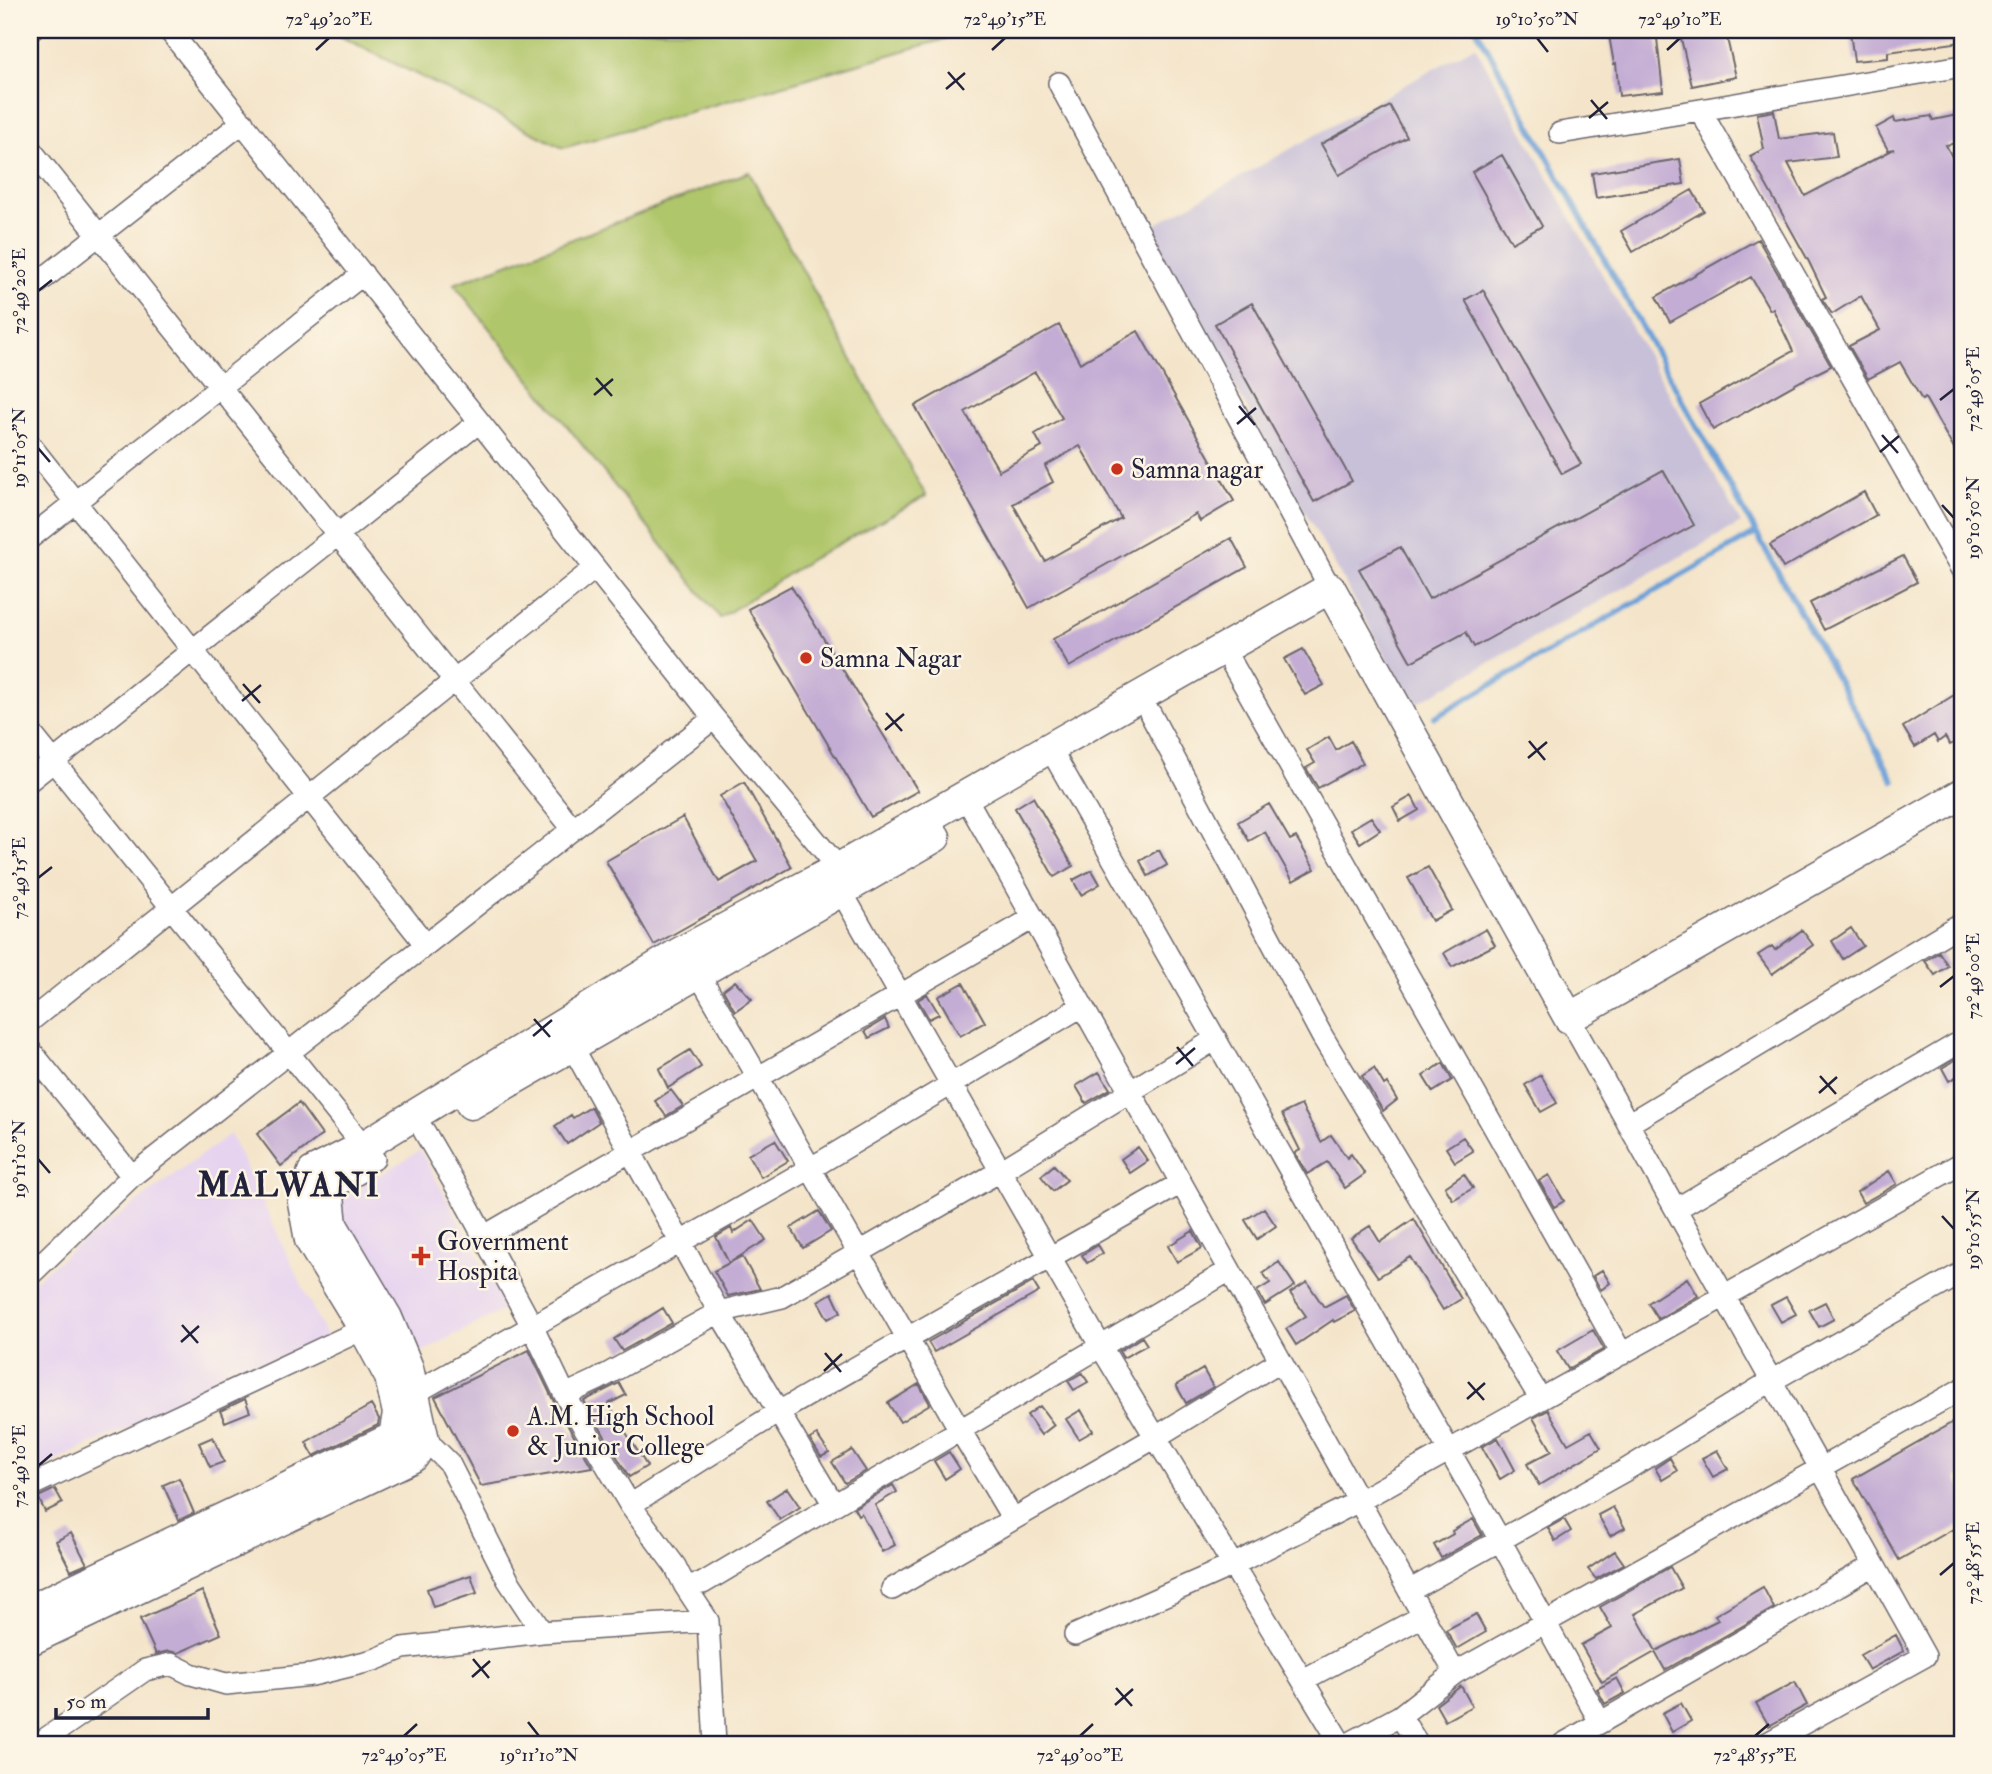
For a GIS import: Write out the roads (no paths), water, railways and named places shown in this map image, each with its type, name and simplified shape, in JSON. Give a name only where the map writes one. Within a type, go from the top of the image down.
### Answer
[{"type":"street","points":[[169,30],[844,881],[901,994],[1101,1347],[1341,1744]]},
{"type":"street","points":[[1560,133],[1962,66]]},
{"type":"street","points":[[1059,83],[1334,596],[1925,1656],[1766,1744]]},
{"type":"street","points":[[1700,110],[1962,570]]},
{"type":"street","points":[[30,289],[243,122]]},
{"type":"street","points":[[30,149],[573,828]]},
{"type":"street","points":[[30,538],[363,274]]},
{"type":"street","points":[[30,780],[479,422]]},
{"type":"street","points":[[30,445],[426,945]]},
{"type":"street","points":[[30,1021],[595,568]]},
{"type":"street","points":[[1056,756],[1150,713],[1233,665],[1334,596]]},
{"type":"street","points":[[369,1153],[424,1131],[698,973],[970,805],[1334,596]]},
{"type":"street","points":[[1233,665],[1622,1354]]},
{"type":"street","points":[[1150,713],[1322,1036],[1540,1398]]},
{"type":"street","points":[[30,1275],[132,1176],[714,718]]},
{"type":"street","points":[[30,732],[369,1153]]},
{"type":"street","points":[[1056,756],[1450,1451],[1600,1722]]},
{"type":"street","points":[[1569,1018],[1962,794]]},
{"type":"street","points":[[970,805],[1455,1673]]},
{"type":"street","points":[[410,1435],[398,1413],[376,1323],[332,1225],[328,1186],[369,1153],[679,953],[844,881]]},
{"type":"street","points":[[483,1237],[1033,918]]},
{"type":"street","points":[[1628,1124],[1962,923]]},
{"type":"street","points":[[698,973],[1013,1519]]},
{"type":"street","points":[[413,1394],[810,1168],[1082,1006]]},
{"type":"street","points":[[565,1395],[719,1312],[782,1297],[1002,1170],[1216,1039]]},
{"type":"street","points":[[1676,1209],[1962,1041]]},
{"type":"street","points":[[572,1045],[719,1312],[834,1505]]},
{"type":"street","points":[[30,1050],[132,1176]]},
{"type":"street","points":[[424,1131],[532,1326],[565,1395],[630,1505],[675,1566],[708,1621],[715,1744]]},
{"type":"street","points":[[1074,1635],[1233,1565],[1359,1501],[1962,1163]]},
{"type":"street","points":[[630,1505],[778,1412],[1181,1183]]},
{"type":"street","points":[[685,1586],[703,1583],[1230,1270]]},
{"type":"street","points":[[1409,1591],[1624,1471],[1771,1381],[1962,1273]]},
{"type":"street","points":[[30,1640],[413,1457],[410,1435],[413,1394],[408,1368],[376,1323]]},
{"type":"street","points":[[30,1486],[376,1323]]},
{"type":"street","points":[[892,1589],[1156,1437],[1280,1361]]},
{"type":"street","points":[[1348,1744],[1400,1716],[1455,1673],[1962,1389]]},
{"type":"street","points":[[30,1611],[394,1437],[410,1435],[435,1447],[449,1463],[508,1580],[542,1632]]},
{"type":"street","points":[[1563,1744],[1874,1565]]},
{"type":"street","points":[[1303,1680],[1423,1616]]},
{"type":"street","points":[[38,1744],[145,1670],[171,1664],[191,1674],[226,1684],[313,1675],[373,1660],[403,1648],[542,1632],[708,1621]]},
{"type":"street","points":[[1400,1716],[1418,1744]]},
{"type":"waterway","points":[[1477,30],[1894,781]]},
{"type":"waterway","points":[[1435,717],[1756,533]]},
{"type":"place","name":"Samna nagar","points":[[1117,469]]},
{"type":"place","name":"Samna Nagar","points":[[806,658]]},
{"type":"place","name":"Government Hospita","points":[[421,1256]]},
{"type":"place","name":"A.M. High School & Junior College","points":[[513,1431]]},
{"type":"district","name":"MALWANI","points":[[289,1184]]}]
